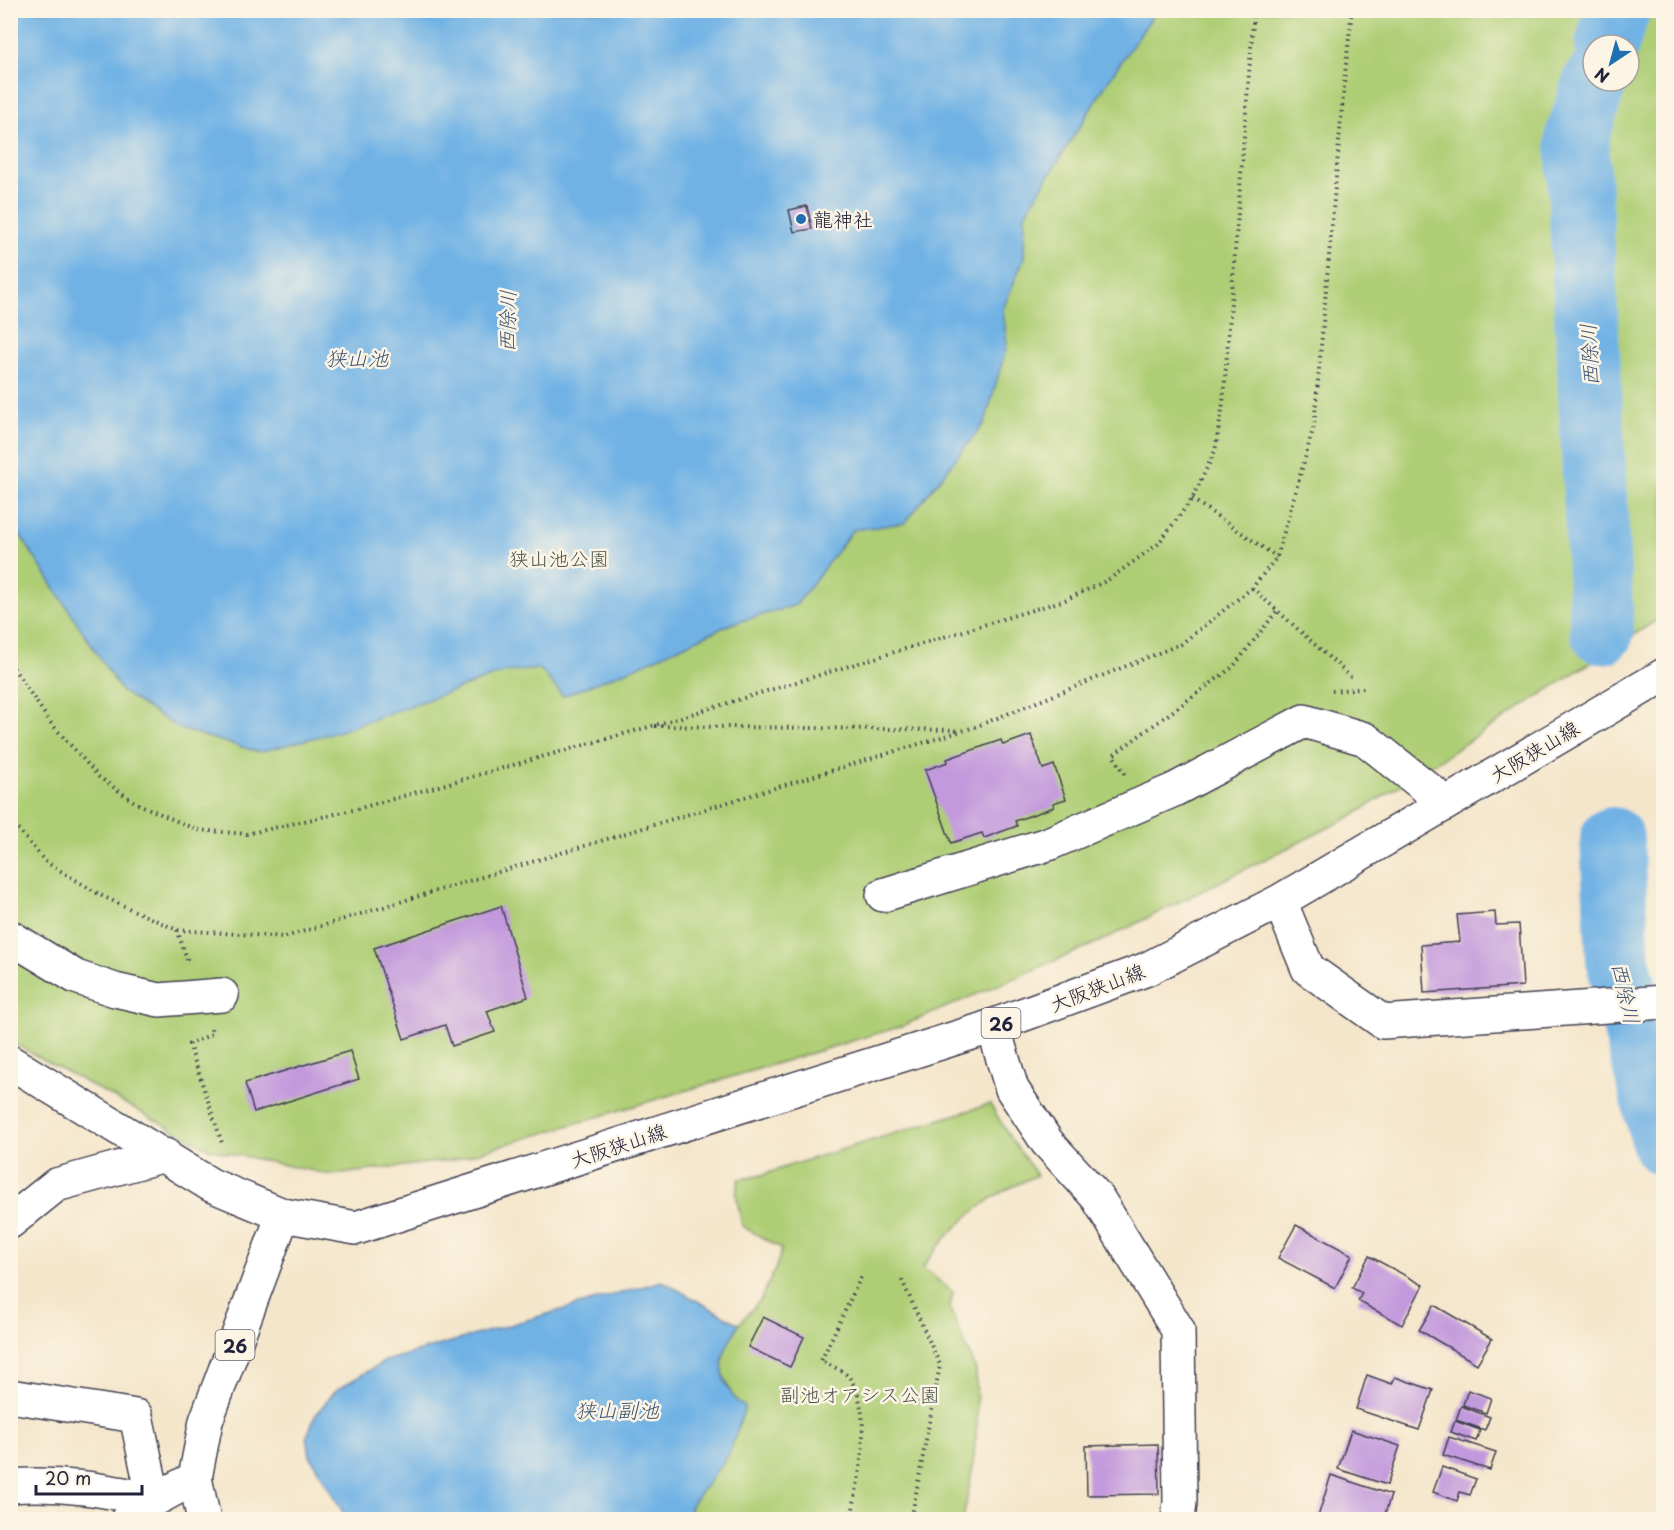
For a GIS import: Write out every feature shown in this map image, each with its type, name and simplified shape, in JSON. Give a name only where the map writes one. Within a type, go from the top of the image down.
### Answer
[{"type":"main road","name":"大阪狭山線","points":[[10,1062],[211,1185],[283,1215],[356,1228],[993,1026],[1147,969],[1280,901],[1664,675]]},
{"type":"main road","points":[[883,895],[1048,844],[1174,790],[1304,722],[1365,739],[1446,803]]},
{"type":"main road","points":[[1280,901],[1308,969],[1383,1022],[1664,1002]]},
{"type":"main road","points":[[10,937],[76,977],[115,990],[159,1000],[222,995]]},
{"type":"main road","points":[[993,1026],[1012,1089],[1047,1142],[1097,1197],[1178,1330],[1180,1502],[1178,1520]]},
{"type":"main road","points":[[10,1222],[56,1185],[165,1155]]},
{"type":"main road","name":"26","points":[[195,1478],[206,1421],[283,1215]]},
{"type":"main road","points":[[10,1396],[136,1416],[154,1500]]},
{"type":"main road","points":[[127,1520],[154,1500],[195,1478],[204,1520]]},
{"type":"main road","points":[[10,1486],[41,1484],[87,1487],[154,1500]]},
{"type":"path","points":[[10,663],[50,722],[99,777],[136,803],[197,830],[247,834],[335,814],[652,726],[1065,600],[1108,580],[1158,544],[1192,499],[1215,451],[1223,404],[1254,10]]},
{"type":"path","points":[[10,820],[46,862],[102,896],[177,930],[285,937],[965,730],[1181,644],[1252,588],[1277,557],[1314,426],[1352,10]]},
{"type":"path","points":[[1192,499],[1277,557]]},
{"type":"path","points":[[1252,588],[1351,677]]},
{"type":"path","points":[[1127,778],[1113,755],[1233,667],[1278,611]]},
{"type":"path","points":[[1322,692],[1364,688]]},
{"type":"path","points":[[652,726],[965,730]]},
{"type":"path","points":[[189,1044],[223,1146]]},
{"type":"path","points":[[851,1520],[863,1441],[860,1398],[848,1375],[820,1361],[861,1276]]},
{"type":"path","points":[[902,1280],[940,1365],[911,1520]]},
{"type":"green space","name":"狭山池公園","points":[[10,11],[1663,11],[1663,616],[1354,815],[1101,941],[902,1026],[453,1160],[332,1175],[209,1149],[11,1042]]},
{"type":"green space","name":"副池オアシス公園","points":[[990,1104],[1011,1139],[1037,1175],[1000,1193],[975,1211],[955,1228],[923,1268],[953,1292],[950,1308],[976,1371],[977,1422],[973,1466],[963,1519],[688,1520],[691,1505],[729,1454],[745,1407],[735,1401],[721,1370],[725,1347],[739,1324],[760,1300],[775,1270],[782,1249],[742,1226],[736,1194],[739,1179],[762,1175]]},
{"type":"water","name":"狭山池","points":[[11,11],[1156,11],[1110,78],[1025,214],[1024,258],[1003,309],[1007,345],[985,422],[905,523],[853,530],[796,605],[731,624],[636,667],[563,696],[540,669],[505,672],[340,731],[259,752],[180,729],[122,692],[11,521]]},
{"type":"water","name":"狭山副池","points":[[662,1281],[739,1324],[727,1346],[722,1368],[731,1393],[745,1407],[729,1454],[691,1505],[688,1519],[347,1519],[310,1456],[307,1436],[316,1414],[336,1390],[385,1361]]},
{"type":"building","name":"龍神社","points":[[807,206],[812,229],[794,232],[789,210]]},
{"type":"building","points":[[1031,735],[1043,769],[1054,765],[1066,799],[1053,803],[1054,807],[1015,821],[1017,826],[984,838],[982,833],[951,843],[925,770],[948,762],[947,759],[1001,740],[1003,745]]},
{"type":"building","points":[[501,906],[528,997],[487,1011],[495,1032],[452,1046],[445,1025],[404,1039],[374,948]]},
{"type":"building","points":[[1495,912],[1496,925],[1519,924],[1523,986],[1424,993],[1421,945],[1460,942],[1457,915]]},
{"type":"building","points":[[350,1051],[359,1079],[254,1112],[245,1083]]},
{"type":"building","points":[[1296,1225],[1352,1255],[1335,1288],[1278,1258]]},
{"type":"building","points":[[1369,1256],[1423,1285],[1402,1325],[1358,1301],[1362,1293],[1352,1288]]},
{"type":"building","points":[[1434,1305],[1492,1339],[1477,1364],[1419,1330]]},
{"type":"building","points":[[763,1317],[804,1337],[790,1367],[748,1347]]},
{"type":"building","points":[[1367,1375],[1392,1384],[1395,1377],[1433,1390],[1419,1430],[1356,1409]]},
{"type":"building","points":[[1468,1390],[1491,1398],[1486,1413],[1463,1405]]},
{"type":"building","points":[[1461,1406],[1490,1417],[1485,1430],[1456,1420]]},
{"type":"building","points":[[1455,1421],[1480,1430],[1476,1441],[1451,1432]]},
{"type":"building","points":[[1351,1430],[1400,1446],[1387,1485],[1338,1469]]},
{"type":"building","points":[[1449,1437],[1496,1452],[1490,1470],[1443,1455]]},
{"type":"building","points":[[1158,1444],[1159,1494],[1087,1495],[1086,1446]]},
{"type":"building","points":[[1442,1467],[1476,1479],[1470,1495],[1460,1492],[1457,1501],[1433,1492]]},
{"type":"building","points":[[1331,1475],[1391,1495],[1383,1520],[1317,1520]]},
{"type":"waterway","name":"西除川","points":[[1611,33],[1618,10]]},
{"type":"waterway","name":"西除川","points":[[1591,93],[1577,137],[1602,632]]},
{"type":"waterway","name":"西除川","points":[[1612,839],[1618,961],[1664,1144]]},
{"type":"place","name":"龍神社","points":[[801,219]]}]
